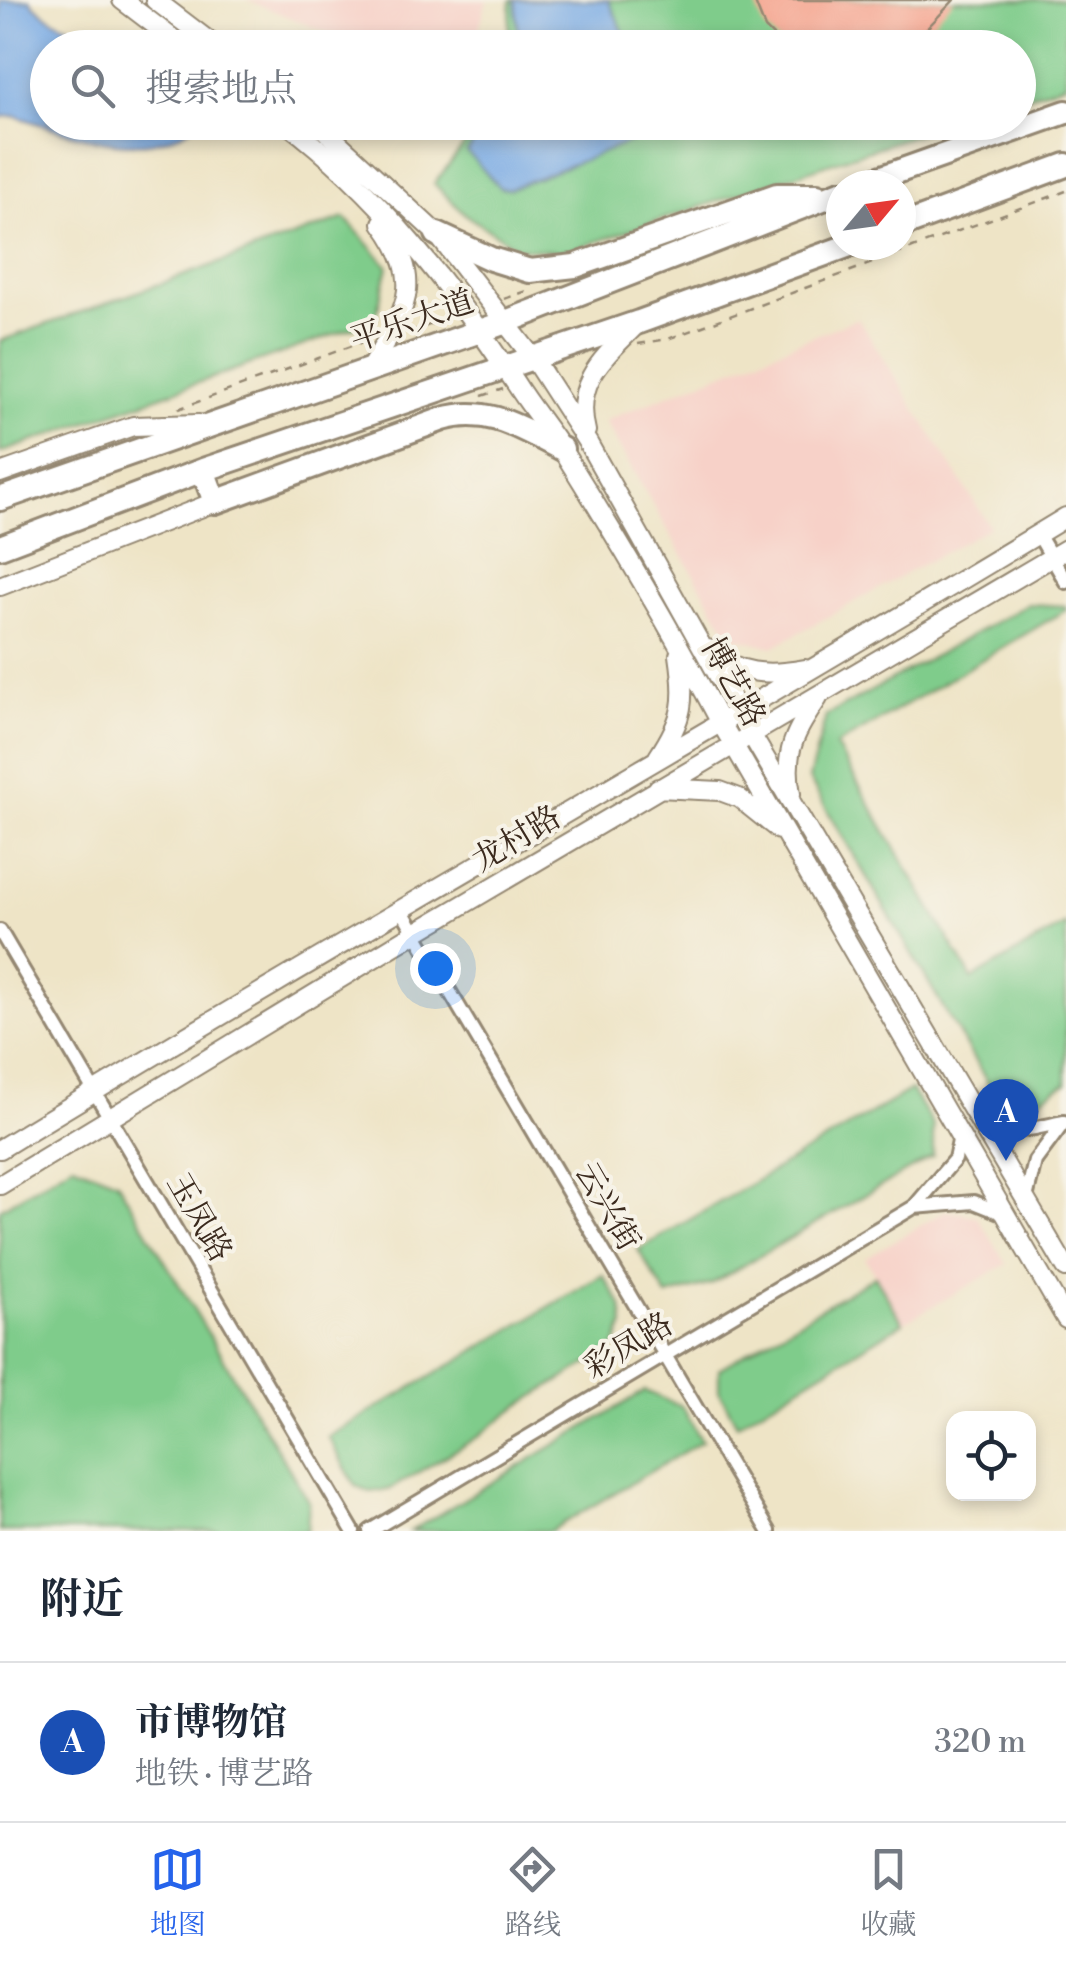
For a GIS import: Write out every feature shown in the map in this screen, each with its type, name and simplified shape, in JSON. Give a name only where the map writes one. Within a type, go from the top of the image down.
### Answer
[{"type":"highway","points":[[1036,123],[1066,112]]},
{"type":"highway","points":[[902,170],[987,140]]},
{"type":"highway","points":[[916,220],[1066,165]]},
{"type":"highway","points":[[437,234],[491,259],[530,271],[575,266],[777,194],[826,194]]},
{"type":"highway","name":"平乐大道","points":[[0,500],[370,369],[472,321],[826,198]]},
{"type":"highway","points":[[0,547],[203,470],[510,376],[533,358],[826,254]]},
{"type":"highway","points":[[203,470],[215,502],[456,414],[477,412],[505,420],[562,450]]},
{"type":"main road","points":[[122,0],[162,30]]},
{"type":"main road","points":[[155,0],[194,30]]},
{"type":"main road","name":"博艺路","points":[[309,140],[402,231],[472,321],[562,450],[676,640],[1066,1319]]},
{"type":"main road","name":"博艺路","points":[[335,140],[437,234],[533,358],[592,451],[751,734],[1066,1268]]},
{"type":"main road","points":[[349,179],[393,238],[408,290],[402,315],[370,369]]},
{"type":"main road","points":[[592,451],[580,409],[586,382],[639,322]]},
{"type":"main road","points":[[0,473],[133,426],[220,423]]},
{"type":"main road","points":[[0,586],[215,502]]},
{"type":"main road","name":"龙村路","points":[[0,1149],[1066,518]]},
{"type":"main road","name":"龙村路","points":[[0,1185],[657,788],[1058,553]]},
{"type":"main road","points":[[697,638],[721,660],[758,674],[820,667]]},
{"type":"main road","points":[[655,761],[684,708],[676,640]]},
{"type":"main road","points":[[792,804],[786,768],[790,747],[820,693]]},
{"type":"main road","points":[[657,788],[720,791],[739,798],[790,838]]},
{"type":"street","points":[[1038,534],[1058,553],[1066,582]]},
{"type":"street","name":"云兴街","points":[[401,909],[769,1531]]},
{"type":"street","name":"玉凤路","points":[[0,931],[353,1531]]},
{"type":"street","points":[[981,1124],[1007,1132],[1025,1132],[1065,1121]]},
{"type":"street","points":[[1026,1199],[1035,1161],[1065,1121]]},
{"type":"street","name":"彩凤路","points":[[370,1531],[914,1207],[954,1159],[960,1136]]},
{"type":"street","name":"彩凤路","points":[[914,1207],[974,1202],[1006,1214]]},
{"type":"path","points":[[614,348],[668,339],[1066,191]]},
{"type":"path","points":[[496,314],[546,284]]},
{"type":"path","points":[[168,412],[360,340],[472,321]]},
{"type":"path","points":[[456,414],[510,376]]},
{"type":"shaded area","points":[[247,0],[487,0],[479,30],[320,30]]},
{"type":"shaded area","points":[[858,318],[990,527],[773,647],[730,636],[604,421]]},
{"type":"shaded area","points":[[945,1211],[977,1216],[1007,1264],[903,1323],[865,1258]]},
{"type":"green space","points":[[511,0],[1066,0],[1066,83],[1036,93],[1036,30],[509,30]]},
{"type":"green space","points":[[468,140],[899,140],[566,252],[518,248],[467,216],[434,184]]},
{"type":"green space","points":[[345,218],[388,266],[375,320],[0,453],[0,341]]},
{"type":"green space","points":[[1028,604],[1065,606],[1066,610],[836,746],[972,979],[1066,924],[1066,1083],[1029,1105],[1013,1106],[990,1087],[809,779],[826,716]]},
{"type":"green space","points":[[911,1090],[933,1125],[933,1156],[711,1284],[667,1296],[638,1250]]},
{"type":"green space","points":[[73,1164],[117,1181],[309,1502],[307,1531],[0,1531],[0,1209]]},
{"type":"green space","points":[[603,1275],[622,1306],[624,1325],[615,1347],[390,1489],[370,1492],[355,1485],[328,1437]]},
{"type":"green space","points":[[875,1276],[903,1323],[737,1424],[719,1391],[719,1369]]},
{"type":"green space","points":[[645,1391],[682,1407],[702,1441],[550,1531],[411,1531]]},
{"type":"water","points":[[0,0],[30,0],[48,16],[78,30],[30,30],[30,121],[0,117]]},
{"type":"water","points":[[515,0],[608,0],[623,30],[518,30]]},
{"type":"water","points":[[99,140],[160,140],[127,144]]},
{"type":"water","points":[[475,140],[632,140],[509,189],[500,188],[467,152]]},
{"type":"building","points":[[754,0],[954,0],[925,30],[765,28]]},
{"type":"place","name":"市博物馆","points":[[1006,1161]]}]
